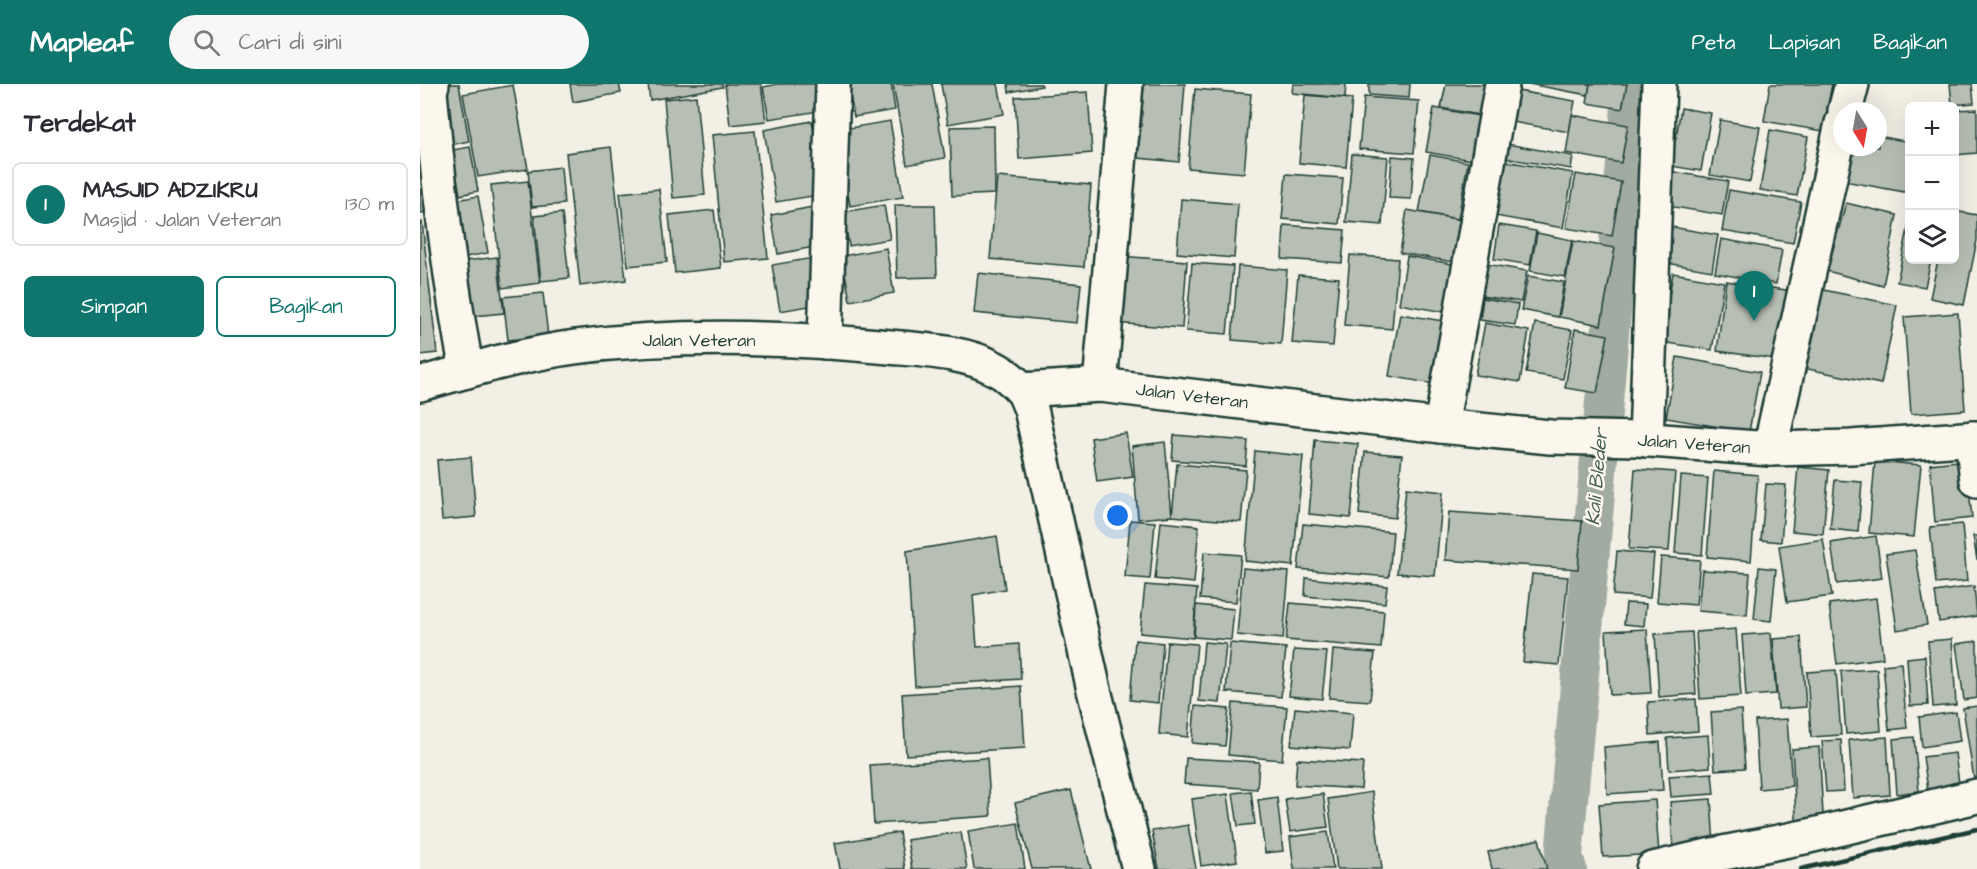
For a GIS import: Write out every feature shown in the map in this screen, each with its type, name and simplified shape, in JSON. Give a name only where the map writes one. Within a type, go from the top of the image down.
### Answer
[{"type":"street","points":[[432,84],[430,92],[440,198],[456,313],[467,371]]},
{"type":"street","points":[[825,342],[833,84]]},
{"type":"street","points":[[1100,385],[1126,84]]},
{"type":"street","points":[[1441,426],[1502,84]]},
{"type":"street","points":[[1642,440],[1659,84]]},
{"type":"street","points":[[1847,102],[1852,84]]},
{"type":"street","points":[[1770,449],[1835,156]]},
{"type":"street","name":"Jalan Veteran","points":[[420,384],[512,359],[635,340],[715,339],[825,342],[932,351],[970,359],[996,369],[1022,390],[1100,385],[1550,437],[1642,440],[1770,449],[1851,447],[1975,438]]},
{"type":"street","points":[[1022,390],[1031,409],[1094,690],[1139,869]]},
{"type":"street","points":[[1975,438],[1977,480]]},
{"type":"street","points":[[1653,869],[1809,836],[1977,796]]},
{"type":"building","points":[[459,84],[469,141],[450,145],[440,86]]},
{"type":"building","points":[[570,84],[619,84],[621,93],[573,102]]},
{"type":"building","points":[[648,84],[722,84],[723,87],[650,100]]},
{"type":"building","points":[[725,84],[761,84],[766,121],[730,125]]},
{"type":"building","points":[[778,84],[822,84],[826,110],[769,119],[763,87]]},
{"type":"building","points":[[848,84],[891,84],[895,110],[854,117]]},
{"type":"building","points":[[893,84],[932,84],[945,158],[907,165]]},
{"type":"building","points":[[941,84],[998,84],[1004,114],[948,124]]},
{"type":"building","points":[[1008,84],[1041,84],[1042,86],[1009,92]]},
{"type":"building","points":[[1144,84],[1185,84],[1179,162],[1138,158]]},
{"type":"building","points":[[1293,84],[1346,84],[1345,98],[1292,93]]},
{"type":"building","points":[[1369,84],[1410,84],[1409,98],[1369,95]]},
{"type":"building","points":[[1446,84],[1496,84],[1490,117],[1441,108]]},
{"type":"building","points":[[1529,84],[1590,84],[1588,95]]},
{"type":"building","points":[[1590,84],[1627,84],[1622,109],[1587,103]]},
{"type":"building","points":[[1770,84],[1832,84],[1823,131],[1764,121]]},
{"type":"building","points":[[1950,84],[1972,84],[1974,103],[1959,104],[1959,102],[1952,102]]},
{"type":"building","points":[[513,85],[528,169],[478,177],[463,94]]},
{"type":"building","points":[[1195,89],[1251,94],[1244,173],[1188,168]]},
{"type":"building","points":[[1512,90],[1575,101],[1569,132],[1506,121]]},
{"type":"building","points":[[1088,92],[1092,153],[1019,159],[1015,97]]},
{"type":"building","points":[[1305,95],[1352,99],[1346,167],[1299,163]]},
{"type":"building","points":[[696,96],[705,195],[673,198],[664,99]]},
{"type":"building","points":[[1364,97],[1419,101],[1414,153],[1359,149]]},
{"type":"building","points":[[1434,108],[1479,116],[1471,160],[1426,152]]},
{"type":"building","points":[[1681,108],[1711,113],[1701,171],[1671,166]]},
{"type":"building","points":[[1977,109],[1977,153],[1959,155],[1959,110]]},
{"type":"building","points":[[1572,115],[1628,125],[1621,163],[1566,153]]},
{"type":"building","points":[[1720,120],[1760,127],[1750,182],[1710,175]]},
{"type":"building","points":[[812,121],[825,194],[776,202],[764,130]]},
{"type":"building","points":[[890,121],[903,197],[850,206],[837,130]]},
{"type":"building","points":[[994,126],[995,194],[952,196],[950,127]]},
{"type":"building","points":[[1770,130],[1808,137],[1797,196],[1760,190]]},
{"type":"building","points":[[755,131],[768,258],[724,262],[712,135]]},
{"type":"building","points":[[1887,138],[1905,141],[1905,192],[1844,181],[1848,156],[1887,156]]},
{"type":"building","points":[[1507,144],[1573,156],[1571,169],[1505,158]]},
{"type":"building","points":[[470,147],[478,191],[460,195],[452,150]]},
{"type":"building","points":[[611,147],[626,280],[580,286],[566,153]]},
{"type":"building","points":[[1352,154],[1388,157],[1382,225],[1346,222]]},
{"type":"building","points":[[1430,155],[1468,162],[1458,219],[1419,212]]},
{"type":"building","points":[[1392,156],[1414,158],[1411,199],[1389,198]]},
{"type":"building","points":[[1505,161],[1573,173],[1563,228],[1495,216]]},
{"type":"building","points":[[561,167],[564,204],[532,207],[528,171]]},
{"type":"building","points":[[1674,172],[1728,181],[1722,215],[1668,206]]},
{"type":"building","points":[[1286,174],[1343,178],[1339,224],[1282,219]]},
{"type":"building","points":[[1576,174],[1621,182],[1612,236],[1566,228]]},
{"type":"building","points":[[997,177],[1091,185],[1084,267],[990,259]]},
{"type":"building","points":[[528,181],[540,283],[502,288],[491,185]]},
{"type":"building","points":[[424,188],[426,212],[420,213],[420,189]]},
{"type":"building","points":[[659,189],[667,262],[628,266],[620,193]]},
{"type":"building","points":[[1729,190],[1801,202],[1793,243],[1722,231]]},
{"type":"building","points":[[478,196],[488,253],[466,257],[456,200]]},
{"type":"building","points":[[1181,199],[1238,204],[1234,258],[1177,253]]},
{"type":"building","points":[[1846,203],[1897,215],[1883,286],[1827,271]]},
{"type":"building","points":[[884,205],[890,239],[849,246],[843,212]]},
{"type":"building","points":[[895,205],[935,205],[937,277],[897,278]]},
{"type":"building","points":[[818,206],[824,245],[778,254],[771,215]]},
{"type":"building","points":[[714,210],[721,268],[675,273],[669,215]]},
{"type":"building","points":[[1407,210],[1467,221],[1460,263],[1400,253]]},
{"type":"building","points":[[1959,212],[1977,215],[1977,240],[1964,305],[1930,298],[1937,264],[1959,264]]},
{"type":"building","points":[[562,213],[569,278],[541,281],[534,216]]},
{"type":"building","points":[[420,222],[422,222],[437,353],[420,355]]},
{"type":"building","points":[[1284,225],[1345,230],[1342,263],[1282,259]]},
{"type":"building","points":[[1499,225],[1536,231],[1530,265],[1494,259]]},
{"type":"building","points":[[1672,227],[1718,235],[1712,271],[1666,263]]},
{"type":"building","points":[[1537,233],[1572,240],[1565,277],[1530,271]]},
{"type":"building","points":[[1721,239],[1782,250],[1776,284],[1715,273]]},
{"type":"building","points":[[1573,241],[1615,248],[1601,325],[1559,317]]},
{"type":"building","points":[[1905,243],[1905,264],[1930,264],[1925,287],[1897,282]]},
{"type":"building","points":[[886,248],[894,293],[850,301],[842,256]]},
{"type":"building","points":[[1350,255],[1398,259],[1392,329],[1344,325]]},
{"type":"building","points":[[1118,256],[1187,261],[1182,328],[1113,323]]},
{"type":"building","points":[[1407,256],[1464,266],[1455,314],[1399,304]]},
{"type":"building","points":[[497,257],[504,313],[463,317],[457,262]]},
{"type":"building","points":[[813,258],[821,304],[780,311],[772,265]]},
{"type":"building","points":[[1192,263],[1233,266],[1227,334],[1186,331]]},
{"type":"building","points":[[1486,264],[1527,271],[1521,302],[1481,296]]},
{"type":"building","points":[[1238,266],[1287,270],[1281,344],[1232,340]]},
{"type":"building","points":[[978,273],[1081,284],[1077,323],[974,313]]},
{"type":"building","points":[[1673,273],[1724,282],[1712,350],[1661,342]]},
{"type":"building","points":[[1298,275],[1339,278],[1333,346],[1292,343]]},
{"type":"building","points":[[1528,276],[1564,282],[1558,317],[1521,310]]},
{"type":"building","points":[[1726,281],[1792,291],[1783,360],[1717,351]]},
{"type":"building","points":[[1814,288],[1897,305],[1881,384],[1798,367]]},
{"type":"building","points":[[543,293],[548,336],[508,340],[503,297]]},
{"type":"building","points":[[1483,298],[1518,304],[1515,325],[1480,320]]},
{"type":"building","points":[[1958,313],[1965,410],[1911,414],[1904,317]]},
{"type":"building","points":[[1400,314],[1450,322],[1439,385],[1389,376]]},
{"type":"building","points":[[1485,323],[1529,331],[1520,382],[1475,375]]},
{"type":"building","points":[[1535,323],[1572,330],[1563,379],[1526,373]]},
{"type":"building","points":[[1575,329],[1608,335],[1597,393],[1565,388]]},
{"type":"building","points":[[1677,357],[1760,372],[1749,432],[1666,418]]},
{"type":"building","points":[[1126,433],[1133,477],[1097,482],[1091,438]]},
{"type":"building","points":[[1174,435],[1248,441],[1246,466],[1172,460]]},
{"type":"building","points":[[1315,440],[1358,444],[1351,518],[1309,514]]},
{"type":"building","points":[[1165,442],[1172,516],[1138,519],[1132,446]]},
{"type":"building","points":[[1255,451],[1303,456],[1293,566],[1245,561]]},
{"type":"building","points":[[1365,452],[1402,455],[1395,518],[1359,514]]},
{"type":"building","points":[[471,457],[476,517],[442,520],[437,460]]},
{"type":"building","points":[[1966,460],[1972,518],[1935,522],[1930,464]]},
{"type":"building","points":[[1875,461],[1921,465],[1914,537],[1869,533]]},
{"type":"building","points":[[1177,464],[1246,470],[1241,522],[1172,516]]},
{"type":"building","points":[[1798,467],[1829,470],[1823,534],[1792,531]]},
{"type":"building","points":[[1635,469],[1675,472],[1669,551],[1629,549]]},
{"type":"building","points":[[1714,471],[1758,475],[1751,561],[1707,557]]},
{"type":"building","points":[[1681,476],[1708,478],[1702,555],[1675,553]]},
{"type":"building","points":[[1835,480],[1862,482],[1858,532],[1830,529]]},
{"type":"building","points":[[1766,484],[1786,485],[1781,542],[1761,540]]},
{"type":"building","points":[[1406,488],[1443,492],[1435,576],[1397,573]]},
{"type":"building","points":[[1449,512],[1582,521],[1578,569],[1445,560]]},
{"type":"building","points":[[1130,520],[1155,522],[1150,579],[1125,577]]},
{"type":"building","points":[[1161,522],[1199,526],[1194,583],[1155,579]]},
{"type":"building","points":[[1303,524],[1393,532],[1389,577],[1298,569]]},
{"type":"building","points":[[1962,524],[1967,581],[1936,584],[1930,527]]},
{"type":"building","points":[[997,536],[1005,589],[973,595],[977,647],[1019,644],[1021,679],[915,686],[907,551]]},
{"type":"building","points":[[1876,536],[1882,578],[1837,584],[1831,543]]},
{"type":"building","points":[[1973,536],[1977,536],[1977,560]]},
{"type":"building","points":[[1823,539],[1832,596],[1787,602],[1779,546]]},
{"type":"building","points":[[1915,550],[1927,625],[1897,630],[1886,554]]},
{"type":"building","points":[[1617,551],[1654,554],[1650,598],[1613,595]]},
{"type":"building","points":[[1204,552],[1241,555],[1236,602],[1200,599]]},
{"type":"building","points":[[1661,557],[1700,560],[1696,605],[1657,602]]},
{"type":"building","points":[[1759,567],[1776,569],[1771,621],[1754,619]]},
{"type":"building","points":[[1243,568],[1289,572],[1283,639],[1237,635]]},
{"type":"building","points":[[1702,570],[1750,573],[1747,615],[1698,611]]},
{"type":"building","points":[[1532,574],[1568,577],[1559,665],[1523,662]]},
{"type":"building","points":[[1306,578],[1387,586],[1385,603],[1305,596]]},
{"type":"building","points":[[1145,585],[1197,589],[1193,638],[1140,633]]},
{"type":"building","points":[[1974,586],[1977,616],[1939,622],[1935,592]]},
{"type":"building","points":[[1876,598],[1883,658],[1837,664],[1829,604]]},
{"type":"building","points":[[1290,603],[1384,611],[1381,648],[1286,640]]},
{"type":"building","points":[[1626,603],[1646,604],[1644,626],[1624,624]]},
{"type":"building","points":[[1196,605],[1234,609],[1231,640],[1194,637]]},
{"type":"building","points":[[1647,629],[1651,693],[1610,695],[1606,631]]},
{"type":"building","points":[[1736,629],[1741,696],[1700,699],[1696,632]]},
{"type":"building","points":[[1692,632],[1696,694],[1659,697],[1655,634]]},
{"type":"building","points":[[1771,633],[1776,694],[1746,696],[1742,635]]},
{"type":"building","points":[[1801,637],[1806,707],[1778,709],[1773,639]]},
{"type":"building","points":[[1952,639],[1956,705],[1933,707],[1928,641]]},
{"type":"building","points":[[1135,640],[1163,643],[1158,703],[1130,700]]},
{"type":"building","points":[[1977,641],[1977,698],[1964,700],[1956,644]]},
{"type":"building","points":[[1167,642],[1197,644],[1188,737],[1159,734]]},
{"type":"building","points":[[1204,642],[1226,644],[1220,703],[1199,701]]},
{"type":"building","points":[[1230,643],[1286,648],[1281,697],[1226,692]]},
{"type":"building","points":[[1294,650],[1327,652],[1322,699],[1289,696]]},
{"type":"building","points":[[1333,650],[1375,653],[1370,701],[1329,698]]},
{"type":"building","points":[[1925,656],[1928,705],[1910,706],[1907,658]]},
{"type":"building","points":[[1901,663],[1907,728],[1889,730],[1883,665]]},
{"type":"building","points":[[1877,669],[1881,731],[1846,734],[1841,671]]},
{"type":"building","points":[[1836,670],[1841,735],[1811,737],[1807,672]]},
{"type":"building","points":[[1021,686],[1025,748],[906,755],[902,694]]},
{"type":"building","points":[[1696,699],[1698,731],[1650,735],[1648,702]]},
{"type":"building","points":[[1233,703],[1287,707],[1282,760],[1228,755]]},
{"type":"building","points":[[1195,706],[1229,709],[1225,746],[1192,743]]},
{"type":"building","points":[[1977,706],[1977,786],[1975,786],[1963,708]]},
{"type":"building","points":[[1295,708],[1353,713],[1350,750],[1291,745]]},
{"type":"building","points":[[1741,710],[1745,768],[1715,770],[1711,712]]},
{"type":"building","points":[[1956,712],[1960,741],[1922,747],[1919,717]]},
{"type":"building","points":[[1787,719],[1792,786],[1759,789],[1755,721]]},
{"type":"building","points":[[1708,735],[1710,767],[1669,770],[1667,738]]},
{"type":"building","points":[[1887,737],[1890,795],[1853,798],[1849,740]]},
{"type":"building","points":[[1914,737],[1919,791],[1897,794],[1893,739]]},
{"type":"building","points":[[1841,740],[1844,791],[1826,792],[1822,741]]},
{"type":"building","points":[[1660,742],[1663,790],[1607,794],[1604,747]]},
{"type":"building","points":[[1819,747],[1824,831],[1797,833],[1792,749]]},
{"type":"building","points":[[1955,753],[1960,791],[1929,796],[1923,757]]},
{"type":"building","points":[[987,758],[991,816],[874,824],[870,765]]},
{"type":"building","points":[[1186,758],[1259,762],[1257,789],[1184,784]]},
{"type":"building","points":[[1297,759],[1363,763],[1361,789],[1295,785]]},
{"type":"building","points":[[1712,773],[1714,794],[1671,797],[1669,776]]},
{"type":"building","points":[[1071,790],[1091,869],[1032,869],[1015,803]]},
{"type":"building","points":[[1251,791],[1255,824],[1238,826],[1233,793]]},
{"type":"building","points":[[1372,792],[1382,869],[1337,869],[1328,799]]},
{"type":"building","points":[[1228,794],[1237,861],[1201,866],[1192,799]]},
{"type":"building","points":[[1323,794],[1328,827],[1290,832],[1285,799]]},
{"type":"building","points":[[1277,797],[1283,851],[1265,853],[1258,800]]},
{"type":"building","points":[[1711,799],[1714,846],[1673,849],[1670,802]]},
{"type":"building","points":[[1655,800],[1659,854],[1603,857],[1599,804]]},
{"type":"building","points":[[1018,823],[1025,869],[974,869],[968,831]]},
{"type":"building","points":[[1188,825],[1196,869],[1159,869],[1152,831]]},
{"type":"building","points":[[899,832],[905,869],[840,869],[835,843]]},
{"type":"building","points":[[961,832],[967,869],[912,869],[907,840]]},
{"type":"building","points":[[1328,832],[1333,869],[1294,869],[1290,837]]},
{"type":"building","points":[[1539,839],[1547,869],[1492,869],[1488,852]]},
{"type":"waterway","name":"Kali Bleder","points":[[1568,869],[1564,856],[1632,84]]},
{"type":"railway","points":[[1801,869],[1977,829]]},
{"type":"place","name":"MASJID ADZIKRU","points":[[1754,321]]}]
